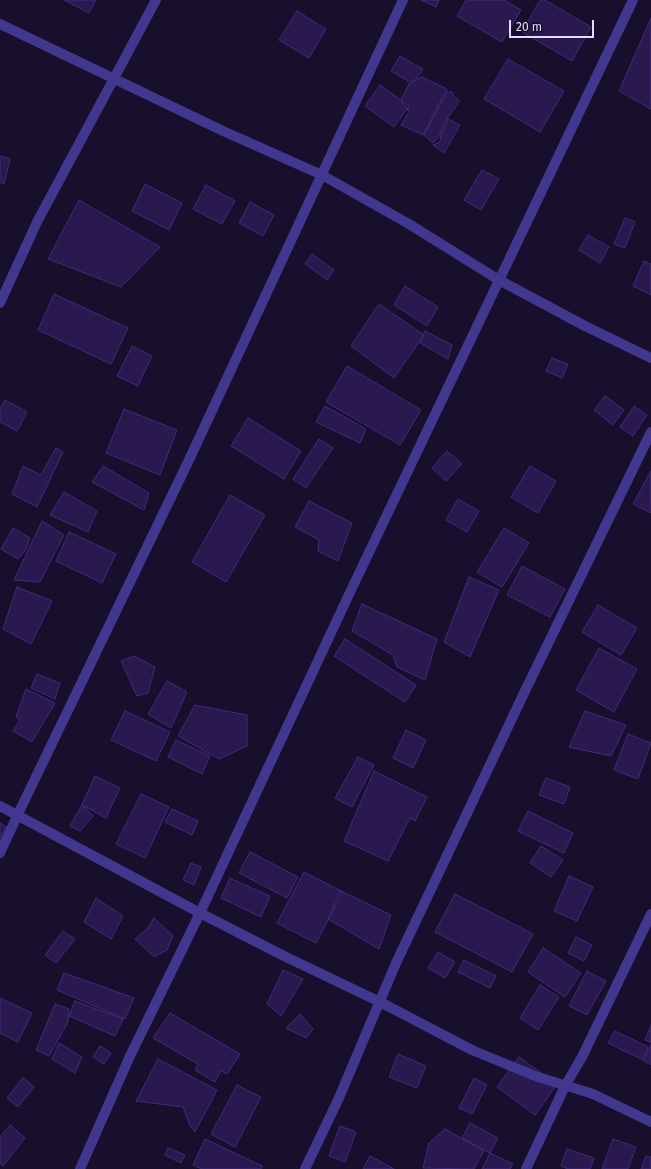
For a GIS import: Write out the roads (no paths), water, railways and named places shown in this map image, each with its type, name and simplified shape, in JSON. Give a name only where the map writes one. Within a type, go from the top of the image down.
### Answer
[{"type":"street","points":[[0,304],[37,222],[156,0]]},
{"type":"street","points":[[0,853],[189,460],[403,0]]},
{"type":"street","points":[[80,1169],[130,1056],[200,913],[633,0]]},
{"type":"street","points":[[0,24],[223,131],[322,175],[409,224],[499,280],[585,326],[651,358]]},
{"type":"street","points":[[305,1169],[338,1100],[396,963],[651,432]]},
{"type":"street","points":[[0,806],[18,814],[200,913],[284,956],[380,1002],[472,1050],[535,1076],[593,1094],[651,1122]]},
{"type":"street","points":[[526,1169],[565,1086],[582,1056],[651,914]]}]
